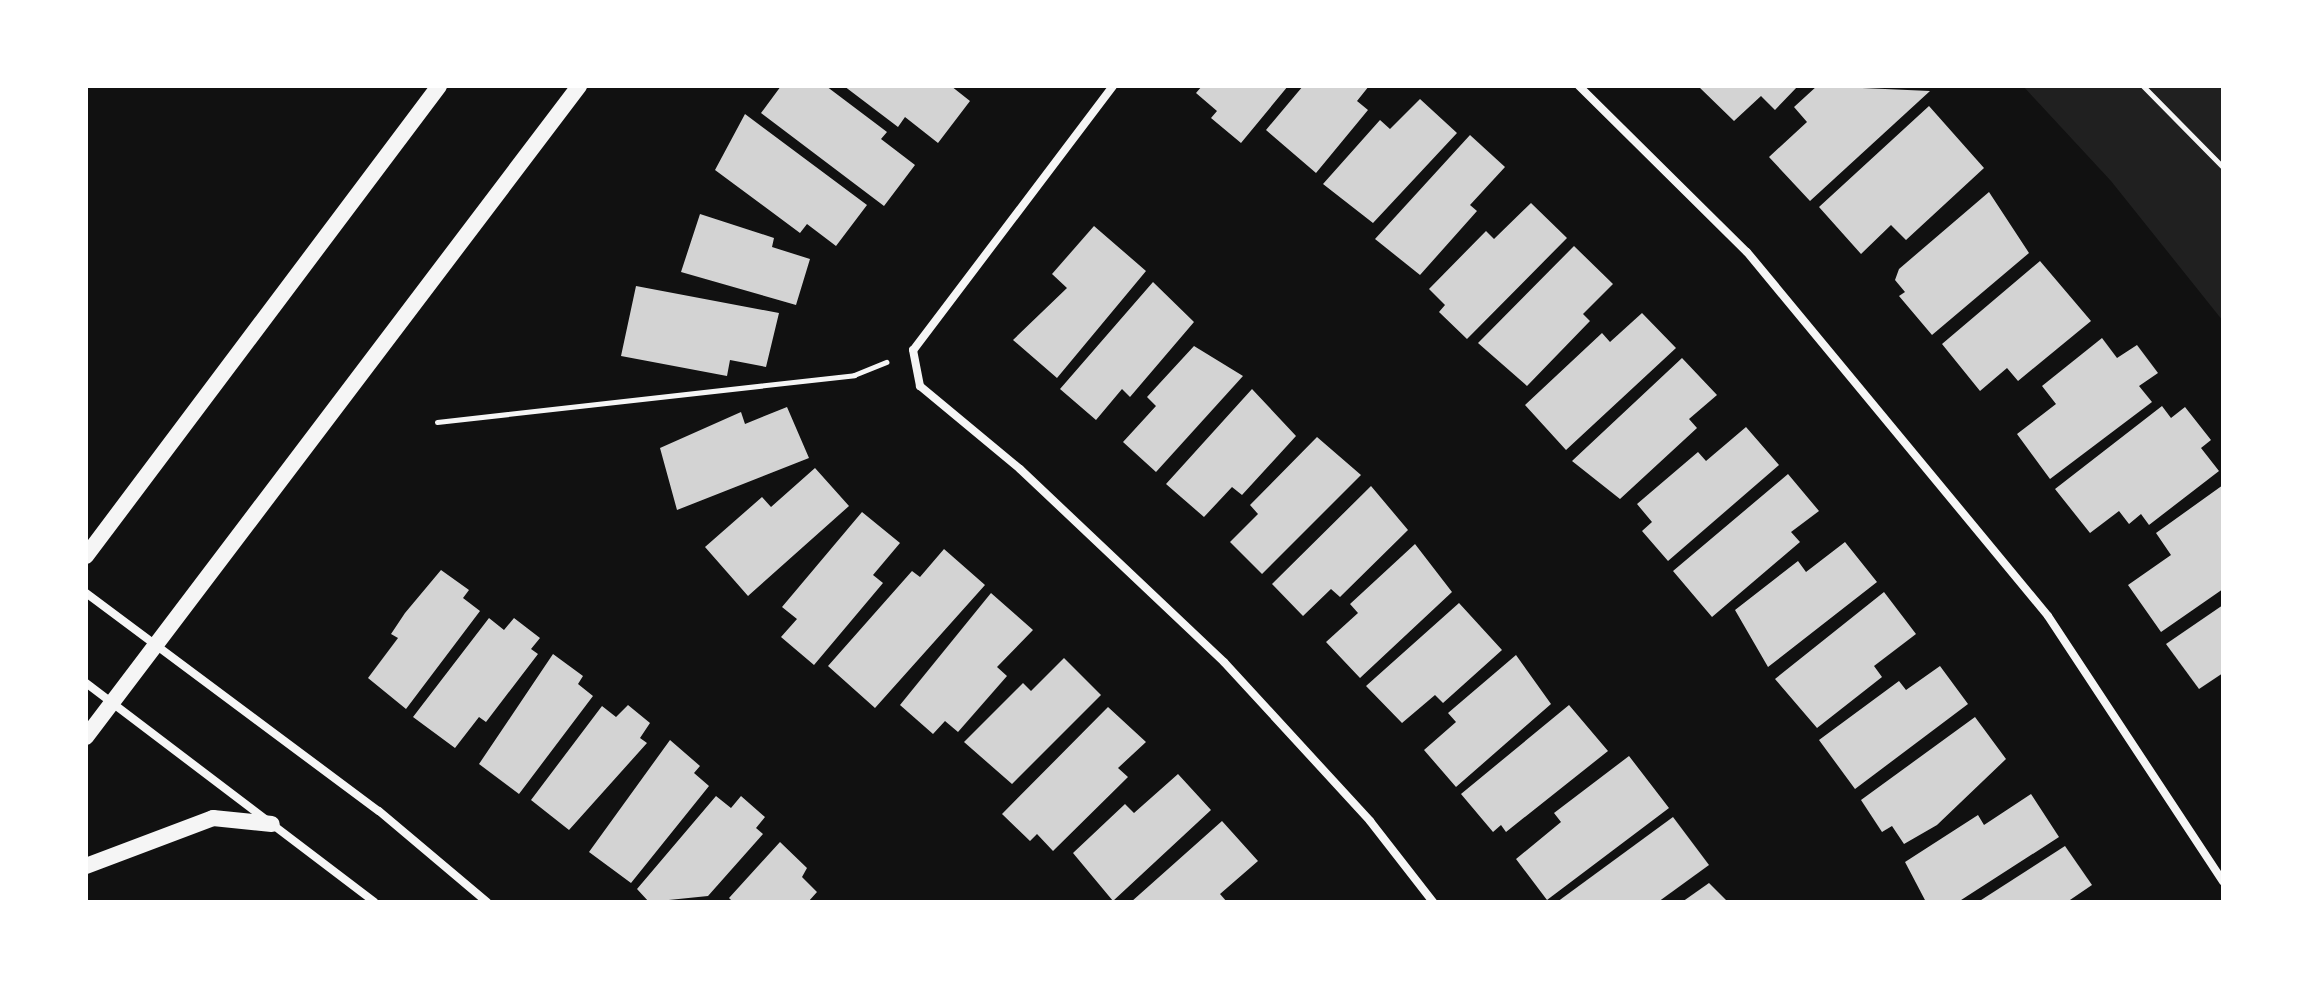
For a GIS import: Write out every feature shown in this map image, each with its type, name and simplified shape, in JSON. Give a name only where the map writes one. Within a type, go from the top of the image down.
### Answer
[{"type":"main road","points":[[86,556],[439,86]]},
{"type":"main road","points":[[86,737],[579,86]]},
{"type":"main road","points":[[86,866],[213,818],[272,824]]},
{"type":"street","points":[[1113,86],[913,350],[920,386],[1020,469],[1224,662],[1370,821],[1433,902]]},
{"type":"street","points":[[1579,86],[1747,252],[2038,604],[2223,881]]},
{"type":"street","points":[[86,593],[487,902]]},
{"type":"street","points":[[86,683],[374,902]]},
{"type":"path","points":[[2143,86],[2223,167]]},
{"type":"path","points":[[437,422],[854,375],[913,350]]},
{"type":"shaded area","points":[[2023,86],[2223,86],[2223,321],[2111,181]]},
{"type":"building","points":[[781,86],[826,86],[887,132],[881,139],[915,165],[884,206],[761,113]]},
{"type":"building","points":[[844,86],[951,86],[970,101],[938,143],[905,117],[898,127]]},
{"type":"building","points":[[1202,86],[1288,86],[1241,143],[1211,118],[1217,111],[1196,93]]},
{"type":"building","points":[[1303,86],[1369,86],[1357,101],[1368,110],[1316,173],[1266,130]]},
{"type":"building","points":[[1698,86],[1798,86],[1775,110],[1761,96],[1734,121]]},
{"type":"building","points":[[1817,86],[1930,91],[1810,201],[1769,157],[1807,122],[1794,107]]},
{"type":"building","points":[[1420,99],[1457,133],[1373,223],[1323,184],[1380,120],[1390,129]]},
{"type":"building","points":[[1929,106],[1984,168],[1906,240],[1891,225],[1861,254],[1819,207]]},
{"type":"building","points":[[745,114],[867,205],[836,246],[807,224],[800,233],[715,170]]},
{"type":"building","points":[[1470,135],[1505,167],[1470,205],[1477,211],[1420,275],[1375,239]]},
{"type":"building","points":[[1989,192],[2029,253],[1932,335],[1899,296],[1905,292],[1895,280],[1899,269]]},
{"type":"building","points":[[1531,203],[1567,238],[1467,339],[1439,312],[1445,305],[1429,289],[1486,231],[1494,239]]},
{"type":"building","points":[[700,214],[774,238],[772,247],[810,259],[796,305],[681,272]]},
{"type":"building","points":[[1094,226],[1146,271],[1057,378],[1013,340],[1067,288],[1052,274]]},
{"type":"building","points":[[1574,246],[1613,284],[1583,314],[1590,321],[1527,386],[1478,343]]},
{"type":"building","points":[[2040,261],[2091,321],[2018,381],[2007,368],[1980,391],[1942,344]]},
{"type":"building","points":[[1153,282],[1194,322],[1130,397],[1122,389],[1096,420],[1060,389]]},
{"type":"building","points":[[636,286],[779,313],[766,367],[730,360],[727,376],[621,356]]},
{"type":"building","points":[[1642,313],[1676,348],[1566,450],[1525,405],[1602,333],[1610,342]]},
{"type":"building","points":[[2102,338],[2117,358],[2137,345],[2158,373],[2139,386],[2152,402],[2050,479],[2017,434],[2056,404],[2042,386]]},
{"type":"building","points":[[1194,346],[1243,376],[1156,472],[1123,442],[1156,406],[1147,397]]},
{"type":"building","points":[[1682,358],[1717,395],[1689,419],[1697,428],[1620,499],[1572,461]]},
{"type":"building","points":[[1252,389],[1296,436],[1242,495],[1232,487],[1204,517],[1166,484]]},
{"type":"building","points":[[2162,406],[2171,418],[2185,407],[2211,440],[2201,448],[2219,471],[2149,525],[2141,514],[2129,524],[2119,511],[2090,533],[2055,489]]},
{"type":"building","points":[[787,407],[809,458],[677,510],[660,448],[741,412],[745,424]]},
{"type":"building","points":[[1746,427],[1779,465],[1668,561],[1642,531],[1652,522],[1637,504],[1698,452],[1706,461]]},
{"type":"building","points":[[1317,437],[1361,475],[1262,574],[1230,542],[1258,514],[1250,505]]},
{"type":"building","points":[[815,468],[849,506],[748,596],[705,547],[762,497],[771,507]]},
{"type":"building","points":[[1788,474],[1819,511],[1791,532],[1800,542],[1712,617],[1673,571]]},
{"type":"building","points":[[2223,485],[2223,589],[2161,632],[2128,585],[2171,555],[2156,533]]},
{"type":"building","points":[[1371,486],[1408,530],[1340,597],[1331,589],[1303,616],[1272,584]]},
{"type":"building","points":[[862,512],[900,543],[873,575],[883,583],[814,665],[781,637],[797,619],[782,607]]},
{"type":"building","points":[[1845,542],[1877,582],[1768,667],[1735,610],[1798,561],[1806,572]]},
{"type":"building","points":[[1415,544],[1452,592],[1360,678],[1326,642],[1358,613],[1350,604]]},
{"type":"building","points":[[944,549],[985,585],[875,708],[828,666],[912,571],[920,577]]},
{"type":"building","points":[[441,570],[469,590],[463,598],[480,611],[406,709],[368,678],[398,638],[391,634],[405,613]]},
{"type":"building","points":[[1884,592],[1916,634],[1874,666],[1882,677],[1817,728],[1775,679]]},
{"type":"building","points":[[991,593],[1033,630],[997,667],[1007,676],[958,732],[945,721],[933,734],[900,705]]},
{"type":"building","points":[[1459,603],[1502,650],[1443,703],[1435,695],[1402,723],[1366,686]]},
{"type":"building","points":[[2223,605],[2223,673],[2199,689],[2166,644]]},
{"type":"building","points":[[489,618],[504,630],[514,618],[540,638],[531,649],[538,654],[486,722],[479,717],[455,748],[413,717]]},
{"type":"building","points":[[553,654],[583,676],[578,684],[593,696],[519,794],[479,764]]},
{"type":"building","points":[[1516,655],[1551,704],[1456,787],[1424,750],[1456,722],[1448,713]]},
{"type":"building","points":[[1064,658],[1101,695],[1012,784],[964,742],[1023,683],[1031,691]]},
{"type":"building","points":[[1940,666],[1968,704],[1855,789],[1819,740],[1899,681],[1906,690]]},
{"type":"building","points":[[628,705],[650,723],[640,738],[647,743],[569,830],[531,800],[602,706],[616,717]]},
{"type":"building","points":[[1569,705],[1608,751],[1506,832],[1501,825],[1493,832],[1461,794]]},
{"type":"building","points":[[1108,707],[1146,742],[1118,768],[1128,777],[1053,851],[1037,834],[1030,841],[1002,814]]},
{"type":"building","points":[[1975,717],[2006,759],[1937,825],[1904,844],[1892,826],[1882,832],[1861,800]]},
{"type":"building","points":[[670,740],[700,766],[694,773],[709,786],[631,883],[589,852]]},
{"type":"building","points":[[1629,756],[1669,808],[1547,900],[1516,859],[1561,822],[1554,813]]},
{"type":"building","points":[[1178,774],[1211,810],[1113,901],[1073,853],[1125,804],[1134,813]]},
{"type":"building","points":[[2031,794],[2059,837],[1958,902],[1926,902],[1905,862],[1978,815],[1984,825]]},
{"type":"building","points":[[716,796],[731,808],[741,796],[765,817],[756,828],[763,834],[708,896],[649,902],[637,889]]},
{"type":"building","points":[[1673,817],[1709,865],[1658,902],[1557,902]]},
{"type":"building","points":[[1222,821],[1258,861],[1220,894],[1227,902],[1131,902]]},
{"type":"building","points":[[780,842],[807,868],[802,877],[817,892],[808,902],[733,902],[729,898]]},
{"type":"building","points":[[2065,846],[2092,885],[2067,902],[1978,902]]},
{"type":"building","points":[[1709,883],[1728,902],[1682,902]]}]
